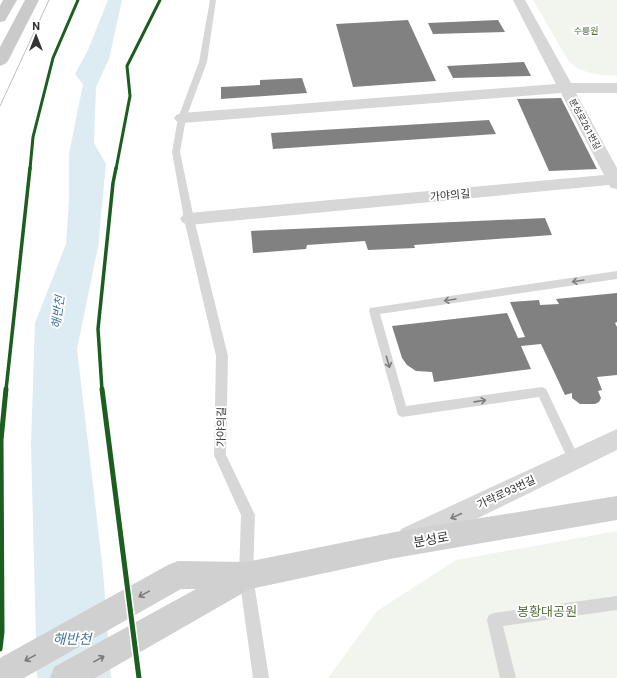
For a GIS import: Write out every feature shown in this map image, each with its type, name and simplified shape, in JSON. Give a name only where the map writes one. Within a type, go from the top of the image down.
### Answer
[{"type":"main road","points":[[0,18],[10,0]]},
{"type":"main road","points":[[0,61],[32,0]]},
{"type":"main road","name":"분성로","points":[[0,675],[178,575],[246,576],[395,545],[617,508]]},
{"type":"main road","name":"분성로","points":[[65,678],[246,576]]},
{"type":"street","points":[[182,118],[566,88],[519,0]]},
{"type":"street","name":"분성로261번길","points":[[616,181],[566,88],[617,88]]},
{"type":"street","name":"가야의길","points":[[190,220],[616,181]]},
{"type":"street","name":"가락로93번길","points":[[395,545],[617,439]]},
{"type":"lane","name":"가야의길","points":[[213,0],[203,62],[182,118],[176,152],[190,220],[222,356],[220,455],[248,515],[246,576],[261,678]]},
{"type":"lane","points":[[574,460],[542,392],[402,412],[374,311],[617,275]]},
{"type":"lane","points":[[508,678],[494,620],[617,603]]},
{"type":"green space","name":"수릉원","points":[[533,0],[617,0],[617,76],[585,71],[569,62]]},
{"type":"green space","name":"봉황대공원","points":[[617,531],[617,678],[328,678],[377,611],[456,560]]},
{"type":"water","name":"해반천","points":[[108,0],[122,0],[109,59],[96,87],[94,143],[106,164],[98,247],[77,349],[103,571],[111,678],[37,678],[31,444],[35,323],[66,244],[69,202],[69,154],[83,84],[75,74],[88,50]]},
{"type":"building","points":[[408,20],[436,81],[353,87],[336,24]]},
{"type":"building","points":[[498,20],[505,32],[433,34],[428,23]]},
{"type":"building","points":[[524,62],[531,76],[453,78],[447,66]]},
{"type":"building","points":[[302,78],[307,93],[221,99],[221,87],[260,85],[260,80]]},
{"type":"building","points":[[561,98],[597,169],[549,171],[517,99]]},
{"type":"building","points":[[489,120],[496,134],[273,149],[271,133]]},
{"type":"building","points":[[545,218],[552,235],[414,245],[415,248],[368,250],[365,241],[307,245],[306,249],[253,253],[251,231]]},
{"type":"building","points":[[617,293],[617,322],[615,323],[617,327],[617,375],[597,377],[602,390],[598,391],[601,398],[599,402],[595,404],[580,404],[572,398],[572,393],[565,395],[541,344],[521,346],[531,369],[434,382],[432,372],[416,371],[407,365],[402,358],[392,326],[507,313],[518,338],[525,337],[510,302],[539,300],[540,305],[559,304],[556,299]]},
{"type":"tram line","points":[[0,106],[49,0]]},
{"type":"cycle path","points":[[0,649],[2,632],[1,440],[33,137],[53,58],[78,0]]},
{"type":"cycle path","points":[[139,678],[103,403],[98,329],[113,183],[130,96],[127,66],[160,0]]}]
